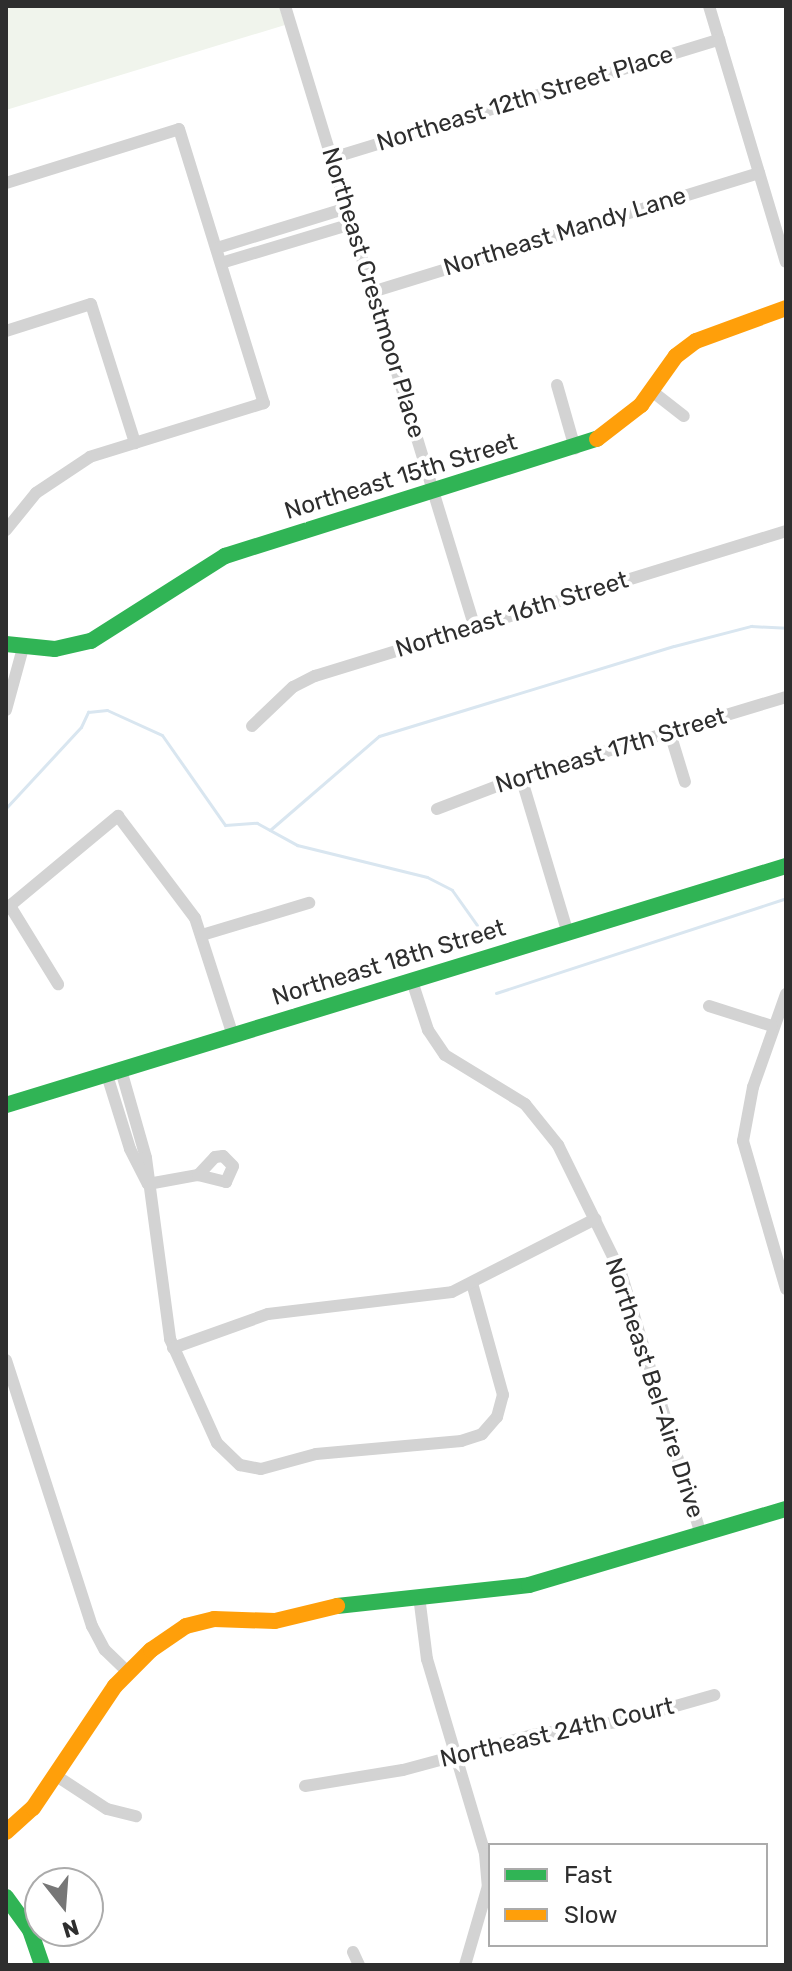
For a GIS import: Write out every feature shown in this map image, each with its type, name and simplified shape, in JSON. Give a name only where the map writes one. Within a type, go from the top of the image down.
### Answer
[{"type":"street","name":"Northeast Crestmoor Place","points":[[285,6],[474,625]]},
{"type":"street","points":[[709,6],[786,262]]},
{"type":"street","name":"Northeast 12th Street Place","points":[[332,158],[719,40]]},
{"type":"street","points":[[6,183],[179,129],[264,403],[90,457],[52,479],[6,530]]},
{"type":"street","name":"Northeast Mandy Lane","points":[[372,292],[759,173]]},
{"type":"street","points":[[217,248],[347,208]]},
{"type":"street","points":[[221,263],[352,224]]},
{"type":"street","points":[[6,331],[91,304],[135,443]]},
{"type":"street","name":"Northeast 15th Street","points":[[6,644],[55,649],[91,641],[214,560],[575,448],[619,427],[653,392],[662,374],[696,341],[786,308]]},
{"type":"street","points":[[557,385],[575,448]]},
{"type":"street","points":[[653,392],[684,416]]},
{"type":"street","name":"Northeast 16th Street","points":[[252,726],[293,687],[315,676],[786,531]]},
{"type":"street","points":[[6,710],[23,648]]},
{"type":"street","name":"Northeast 17th Street","points":[[437,809],[521,777],[786,697]]},
{"type":"street","points":[[670,733],[685,782]]},
{"type":"street","points":[[521,777],[568,934]]},
{"type":"street","points":[[58,984],[8,907],[118,816],[186,902],[202,935],[233,1036]]},
{"type":"street","name":"Northeast 18th Street","points":[[6,1105],[786,866]]},
{"type":"street","points":[[202,935],[309,903]]},
{"type":"street","name":"Northeast Bel-Aire Drive","points":[[412,981],[436,1044],[456,1064],[537,1116],[595,1219],[621,1273],[701,1535]]},
{"type":"street","points":[[786,994],[772,1026],[743,1141],[786,1289]]},
{"type":"street","points":[[709,1006],[772,1026]]},
{"type":"street","points":[[114,1072],[143,1145],[160,1291],[173,1348],[223,1452],[240,1465],[272,1467],[316,1454],[471,1439],[497,1417],[501,1381],[472,1283]]},
{"type":"street","points":[[148,1184],[198,1175]]},
{"type":"street","points":[[173,1348],[268,1314],[416,1300],[472,1283],[595,1219]]},
{"type":"street","points":[[6,1360],[92,1626],[105,1650],[128,1672]]},
{"type":"street","points":[[6,1832],[33,1808],[128,1672],[171,1635],[200,1622],[275,1621],[335,1605],[529,1585],[786,1509]]},
{"type":"street","points":[[419,1596],[427,1659],[485,1854],[488,1878]]},
{"type":"street","name":"Northeast 24th Court","points":[[305,1786],[369,1777],[533,1735],[623,1721],[714,1695]]},
{"type":"street","points":[[55,1775],[107,1809],[136,1816]]},
{"type":"street","points":[[465,1965],[488,1889]]},
{"type":"street","points":[[6,1897],[30,1930],[42,1965]]},
{"type":"street","points":[[353,1952],[359,1965]]},
{"type":"shaded area","points":[[6,6],[279,6],[285,25],[6,110]]},
{"type":"waterway","points":[[270,830],[379,736],[674,646],[751,626],[786,628]]},
{"type":"waterway","points":[[6,808],[81,727],[88,712],[107,710],[162,735],[225,825],[257,823],[297,845],[427,877],[452,890],[477,925]]},
{"type":"waterway","points":[[496,993],[786,898]]},
{"type":"traffic: fast","points":[[6,644],[55,649],[91,641],[225,556],[597,439]]},
{"type":"traffic: fast","points":[[6,1105],[786,866]]},
{"type":"traffic: fast","points":[[337,1606],[529,1585],[786,1509]]},
{"type":"traffic: fast","points":[[6,1897],[30,1930],[42,1965]]},
{"type":"traffic: slow","points":[[597,439],[641,405],[676,356],[696,341],[786,308]]},
{"type":"traffic: slow","points":[[6,1832],[33,1808],[115,1686],[151,1650],[186,1626],[214,1619],[275,1621],[337,1606]]}]
